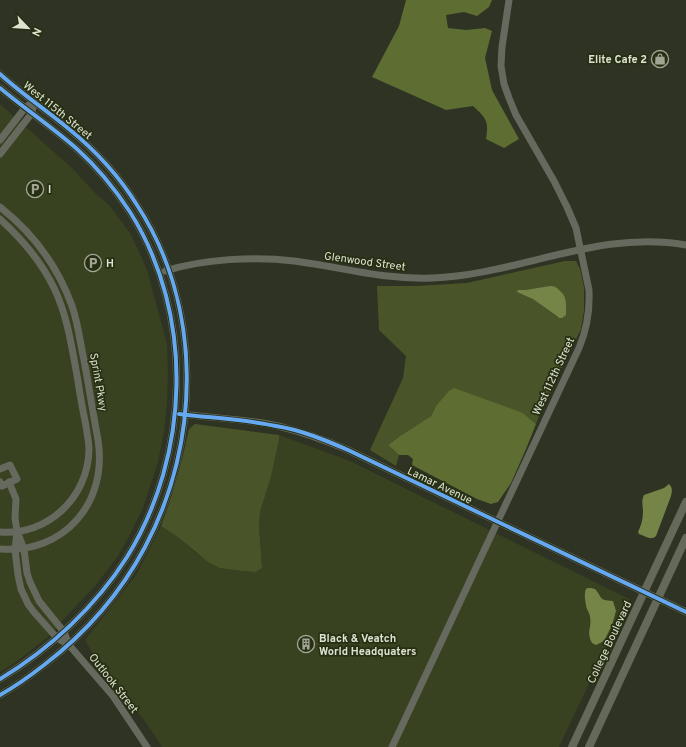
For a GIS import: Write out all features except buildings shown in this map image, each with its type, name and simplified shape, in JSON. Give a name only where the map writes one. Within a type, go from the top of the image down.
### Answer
[{"type":"main road","name":"College Boulevard","points":[[572,747],[686,502]]},
{"type":"main road","points":[[589,747],[686,538]]},
{"type":"street","name":"West 112th Street","points":[[392,747],[578,348],[586,329],[589,314],[590,301],[588,282],[576,228],[554,181],[516,115],[504,84],[501,66],[502,47],[509,0]]},
{"type":"street","name":"West 115th Street","points":[[0,74],[92,149],[114,172],[147,220],[169,270],[179,305],[185,338],[187,378],[185,415],[181,444],[173,476],[162,510],[149,539],[132,569],[115,594],[94,620],[69,645],[17,686],[0,695]]},
{"type":"street","name":"West 115th Street","points":[[0,88],[78,149],[90,161],[109,183],[139,228],[159,273],[169,309],[174,340],[176,370],[175,414],[164,471],[153,504],[142,529],[126,558],[90,605],[64,632],[34,657],[0,679]]},
{"type":"street","points":[[0,140],[25,108],[34,101]]},
{"type":"street","points":[[0,154],[32,113],[34,101]]},
{"type":"street","name":"Sprint Pkwy","points":[[0,207],[20,224],[37,242],[53,266],[68,295],[78,327],[100,450],[100,468],[97,483],[91,498],[83,512],[68,529],[55,538],[41,544],[24,549],[0,549]]},
{"type":"street","name":"Sprint Pkwy","points":[[0,219],[24,243],[38,260],[59,300],[68,329],[89,448],[88,464],[82,482],[68,505],[56,516],[41,525],[17,532],[0,532]]},
{"type":"street","name":"Glenwood Street","points":[[159,273],[194,264],[274,259],[295,261],[364,274],[390,277],[411,279],[457,277],[612,244],[627,242],[662,242],[686,245]]},
{"type":"street","name":"Lamar Avenue","points":[[175,414],[271,425],[291,429],[320,438],[686,612]]},
{"type":"street","points":[[0,469],[10,464],[17,479],[2,486],[0,482]]},
{"type":"street","points":[[9,482],[16,499],[15,518],[17,532],[24,549],[27,573],[33,590],[42,605],[64,632],[69,645]]},
{"type":"street","points":[[17,532],[15,550],[19,583],[24,597],[33,611],[57,638]]},
{"type":"street","name":"Outlook Street","points":[[57,638],[69,645],[112,696],[147,747]]},
{"type":"shaded area","points":[[406,0],[492,0],[489,7],[477,16],[464,12],[446,15],[448,28],[466,30],[485,28],[492,31],[485,58],[492,90],[519,139],[504,148],[486,139],[486,120],[473,106],[446,110],[372,77],[399,26]]},
{"type":"shaded area","points":[[0,104],[73,169],[96,194],[109,205],[130,233],[148,273],[167,344],[168,374],[164,432],[158,462],[143,508],[118,556],[95,586],[63,620],[53,633],[16,662],[0,672]]},
{"type":"shaded area","points":[[565,261],[576,261],[580,269],[584,287],[584,310],[581,329],[541,410],[536,424],[523,413],[436,406],[431,416],[388,445],[399,455],[396,466],[370,450],[403,378],[406,356],[379,330],[377,286],[417,286],[467,283]]},
{"type":"shaded area","points":[[550,286],[556,287],[565,297],[566,315],[562,318],[559,318],[533,299],[517,292],[518,290]]},
{"type":"shaded area","points":[[454,388],[523,413],[536,424],[511,483],[498,502],[491,504],[477,499],[412,465],[413,459],[408,455],[399,455],[388,445],[431,416],[436,406],[449,391]]},
{"type":"shaded area","points":[[195,424],[279,435],[271,477],[260,512],[259,526],[262,568],[256,572],[220,568],[208,562],[179,538],[161,526],[177,478],[189,429]]},
{"type":"shaded area","points":[[279,435],[350,461],[629,599],[559,747],[162,747],[147,724],[96,659],[85,640],[136,575],[161,526],[179,538],[195,552],[220,568],[256,572],[262,568],[259,526],[260,512],[271,477]]},
{"type":"shaded area","points":[[669,484],[672,488],[671,496],[656,536],[650,538],[639,534],[638,532],[643,517],[642,501],[644,495],[664,488]]},
{"type":"shaded area","points":[[588,588],[595,589],[601,598],[608,601],[613,601],[616,611],[612,625],[604,641],[596,645],[592,643],[589,635],[590,616],[586,606],[585,597],[585,591]]},
{"type":"cycle path","points":[[0,74],[88,146],[115,174],[137,205],[159,244],[174,286],[183,330],[187,374],[184,419],[177,463],[163,506],[145,547],[125,581],[88,626],[59,653],[33,673],[0,695]]},
{"type":"cycle path","points":[[0,88],[58,133],[92,163],[130,212],[151,252],[166,295],[174,340],[176,385],[173,430],[163,475],[148,517],[127,557],[101,593],[71,625],[37,654],[0,679]]},
{"type":"cycle path","points":[[179,414],[264,424],[295,430],[322,439],[348,450],[686,612]]},
{"type":"place","name":"Elite Cafe 2","points":[[660,59]]},
{"type":"place","name":"I","points":[[35,189]]},
{"type":"place","name":"H","points":[[93,263]]},
{"type":"place","name":"Black & Veatch World Headquaters","points":[[306,644]]}]
